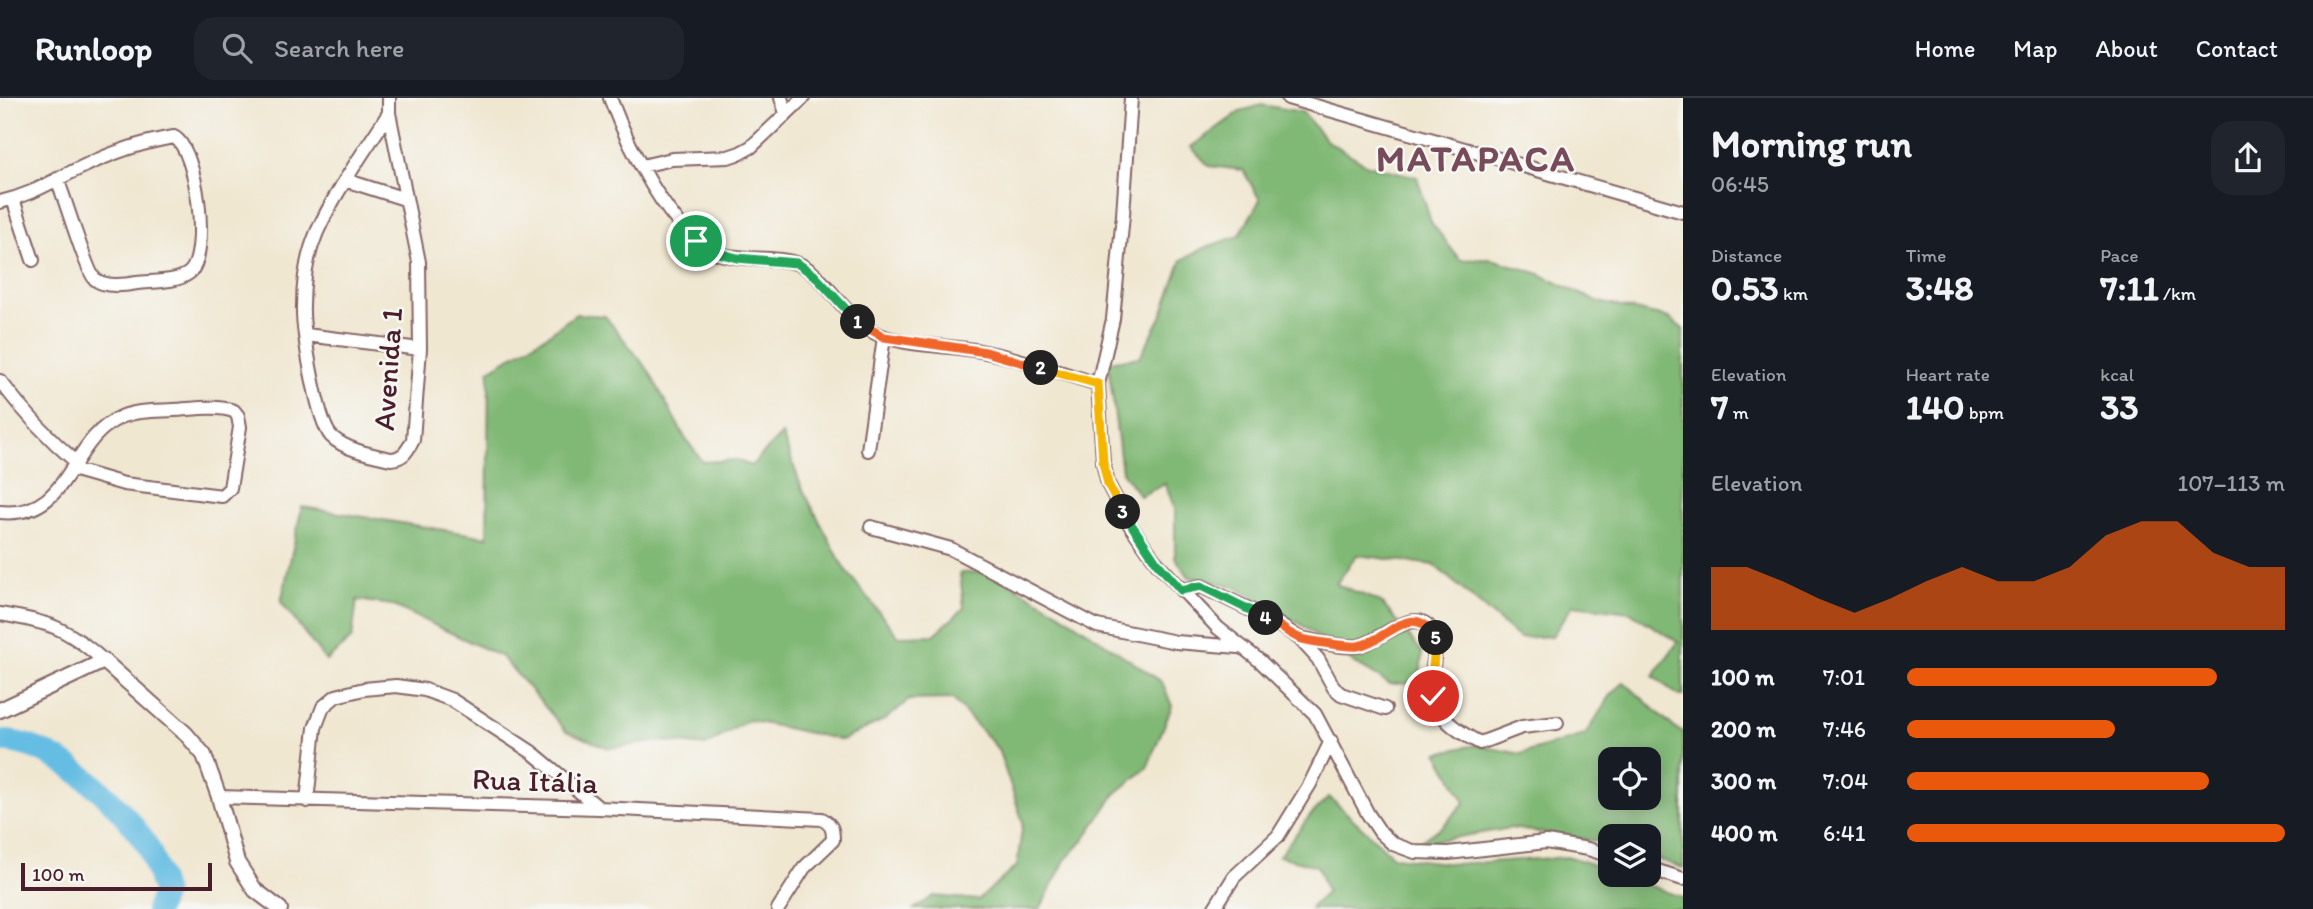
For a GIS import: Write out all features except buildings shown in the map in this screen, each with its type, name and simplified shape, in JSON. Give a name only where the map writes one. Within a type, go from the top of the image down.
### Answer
[{"type":"street","name":"Avenida 1","points":[[389,98],[389,113],[419,262],[420,349],[413,440],[406,453],[398,458],[342,444],[331,436],[320,410],[303,309],[308,261],[316,234],[345,180],[389,113]]},
{"type":"street","points":[[610,98],[642,166],[666,208],[696,241],[715,252],[737,258],[797,263],[814,275],[862,326],[884,337],[986,352],[1098,384]]},
{"type":"street","points":[[781,98],[786,113]]},
{"type":"street","points":[[642,166],[672,159],[728,157],[740,153],[803,98]]},
{"type":"street","points":[[1130,98],[1113,319],[1098,384],[1103,462],[1108,484],[1128,522],[1157,563],[1217,628],[1260,661],[1315,714],[1368,814],[1380,832],[1393,844],[1415,852],[1448,853],[1546,842],[1598,852]]},
{"type":"street","points":[[1289,98],[1683,212]]},
{"type":"street","points":[[33,260],[6,200],[33,193],[57,179],[84,166],[139,146],[174,137],[182,144],[198,196],[200,239],[194,268],[179,278],[147,282],[107,284],[94,279],[86,265],[70,210],[57,179]]},
{"type":"street","points":[[345,180],[405,199]]},
{"type":"street","points":[[306,335],[420,349]]},
{"type":"street","points":[[868,450],[884,337]]},
{"type":"street","points":[[0,381],[28,417],[74,465],[124,484],[222,496],[230,488],[240,428],[238,416],[234,411],[210,408],[142,411],[120,417],[105,427],[84,449],[74,465],[60,486],[41,505],[23,513],[0,512]]},
{"type":"street","points":[[871,527],[951,549],[1097,626],[1176,642],[1239,647]]},
{"type":"street","points":[[1181,590],[1201,586],[1273,621],[1299,638],[1318,659],[1334,688],[1341,694],[1385,709]]},
{"type":"street","points":[[0,614],[57,626],[84,643],[186,734],[204,755],[237,862],[255,890],[280,909]]},
{"type":"street","points":[[1299,638],[1357,646],[1376,640],[1402,624],[1416,620],[1429,626],[1437,640],[1432,676],[1433,696],[1441,717],[1465,735],[1480,743],[1522,727],[1557,723]]},
{"type":"street","points":[[0,710],[104,661]]},
{"type":"street","points":[[307,801],[315,728],[323,707],[337,696],[364,689],[396,686],[425,690],[452,701],[533,753],[599,808]]},
{"type":"street","points":[[1214,909],[1234,877],[1278,836],[1310,784],[1331,741]]},
{"type":"street","name":"Rua Itália","points":[[219,797],[599,808],[822,819],[831,824],[833,840],[804,868],[778,909]]},
{"type":"street","points":[[1661,872],[1683,879]]},
{"type":"green space","points":[[1262,105],[1302,112],[1327,141],[1368,165],[1417,177],[1431,222],[1460,260],[1492,259],[1537,273],[1595,301],[1669,318],[1683,329],[1683,696],[1679,696],[1653,676],[1678,642],[1630,612],[1573,605],[1552,636],[1519,638],[1434,565],[1357,555],[1336,584],[1381,602],[1422,652],[1420,683],[1390,684],[1354,663],[1299,623],[1233,586],[1189,577],[1175,557],[1175,509],[1165,484],[1140,496],[1122,472],[1108,362],[1140,357],[1161,317],[1182,260],[1204,248],[1239,236],[1260,200],[1243,170],[1209,166],[1191,147],[1241,111]]},
{"type":"green space","points":[[576,314],[605,316],[649,371],[685,438],[703,462],[737,460],[751,466],[782,434],[801,486],[844,568],[898,636],[934,635],[964,608],[960,573],[990,572],[1054,609],[1162,682],[1172,706],[1147,768],[1116,793],[1081,843],[1065,860],[1040,909],[914,909],[934,896],[978,900],[1017,866],[1023,822],[998,749],[953,699],[909,700],[886,719],[842,740],[748,720],[706,746],[662,741],[609,748],[566,731],[502,657],[392,605],[357,600],[352,638],[326,661],[281,602],[302,507],[487,537],[489,370],[549,334]]},
{"type":"green space","points":[[1624,682],[1677,730],[1683,732],[1683,868],[1661,860],[1661,824],[1598,824],[1598,841],[1511,828],[1416,844],[1443,826],[1465,802],[1438,753],[1475,745],[1521,754],[1585,735],[1611,695]]},
{"type":"green space","points":[[1329,797],[1394,857],[1454,864],[1571,857],[1598,867],[1598,887],[1653,887],[1683,898],[1683,909],[1309,909],[1327,892],[1317,866],[1279,856],[1309,817]]},
{"type":"waterway","points":[[0,741],[42,751],[62,762],[82,775],[117,808],[145,842],[153,860],[164,892],[157,909]]},
{"type":"district","name":"MATAPACA","points":[[1476,158]]},
{"type":"route","points":[[696,241],[715,252],[737,258],[797,263],[814,275],[862,326],[884,337],[986,352],[1098,384],[1103,462],[1108,484],[1128,522],[1157,563],[1181,590],[1201,586],[1273,621],[1299,638],[1338,644],[1357,646],[1376,640],[1402,624],[1416,620],[1429,626],[1437,640],[1432,676],[1433,696]]}]
